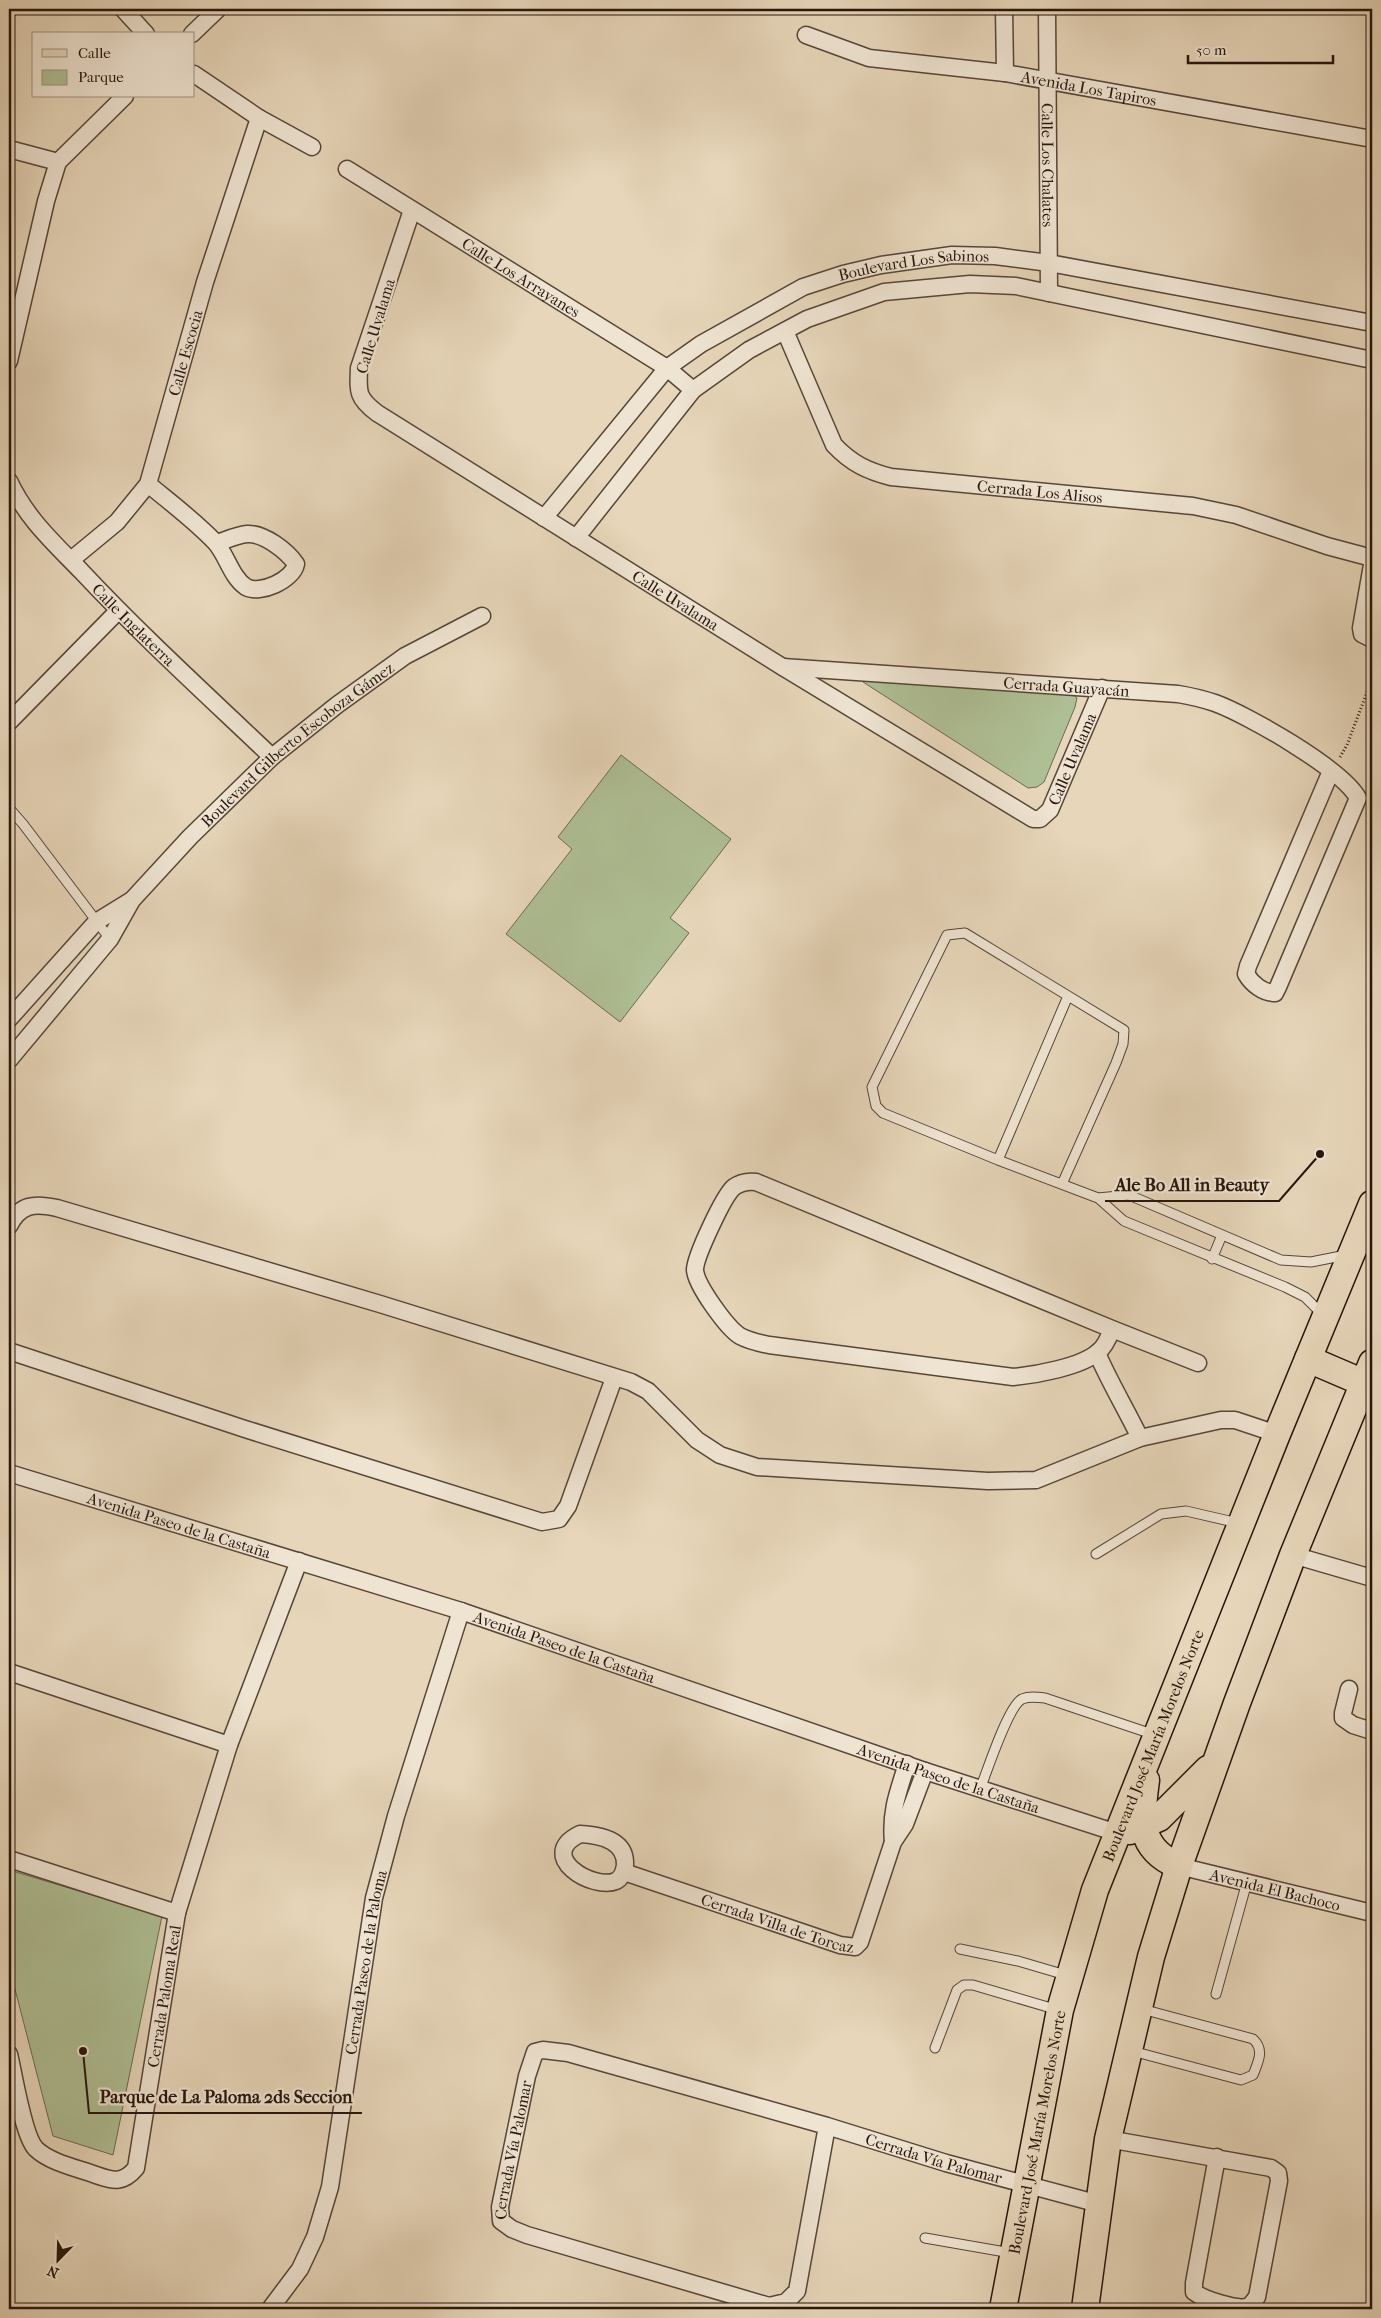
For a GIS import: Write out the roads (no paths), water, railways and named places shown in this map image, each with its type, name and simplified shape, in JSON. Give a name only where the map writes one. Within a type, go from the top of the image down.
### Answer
[{"type":"main road","name":"Boulevard José María Morelos Norte","points":[[1003,2309],[1060,2010],[1095,1890],[1277,1434],[1372,1204]]},
{"type":"main road","points":[[1085,2309],[1108,2139],[1151,1956],[1179,1866],[1217,1758],[1293,1555],[1368,1373],[1308,1359]]},
{"type":"main road","points":[[1153,1742],[1144,1804],[1144,1827],[1149,1843],[1156,1853],[1165,1860],[1179,1866]]},
{"type":"main road","points":[[1117,1833],[1144,1827],[1159,1818],[1175,1804],[1217,1758]]},
{"type":"street","points":[[123,9],[144,32]]},
{"type":"street","points":[[194,32],[218,9]]},
{"type":"street","points":[[1004,9],[1006,72]]},
{"type":"street","name":"Calle Los Chalates","points":[[1047,9],[1049,292]]},
{"type":"street","name":"Avenida Los Tapiros","points":[[806,35],[869,58],[1006,72],[1372,139]]},
{"type":"street","points":[[195,75],[259,118],[312,148]]},
{"type":"street","points":[[9,361],[11,335],[58,162],[123,98]]},
{"type":"street","name":"Calle Escocia","points":[[71,560],[117,522],[148,484],[203,291],[259,118]]},
{"type":"street","points":[[9,149],[58,162]]},
{"type":"street","name":"Calle Los Arrayanes","points":[[347,169],[667,368],[693,390]]},
{"type":"street","name":"Calle Uvalama","points":[[412,210],[359,368],[358,389],[361,399],[377,413],[782,666],[1032,819],[1040,819],[1050,810],[1102,688]]},
{"type":"street","name":"Boulevard Los Sabinos","points":[[544,518],[667,368],[701,344],[803,287],[881,264],[952,255],[995,256],[1049,263],[1372,323]]},
{"type":"street","name":"Boulevard Los Sabinos","points":[[576,538],[693,390],[749,350],[807,319],[884,292],[970,284],[1016,286],[1371,355]]},
{"type":"street","name":"Cerrada Los Alisos","points":[[785,331],[834,445],[846,458],[870,472],[891,477],[1193,506],[1236,516],[1327,546],[1372,558]]},
{"type":"street","name":"Calle Inglaterra","points":[[9,481],[18,501],[37,527],[71,560],[118,611],[272,756]]},
{"type":"street","points":[[148,484],[217,544],[239,580],[245,586],[255,590],[262,590],[288,576],[295,569],[296,564],[291,557],[271,542],[252,534],[246,534],[217,544]]},
{"type":"street","points":[[1372,565],[1361,628],[1362,634],[1372,638]]},
{"type":"street","points":[[9,722],[118,611]]},
{"type":"street","name":"Boulevard Gilberto Escoboza Gámez","points":[[9,1060],[110,939],[132,900],[190,837],[272,756],[337,705],[405,656],[482,616]]},
{"type":"street","name":"Cerrada Guayacán","points":[[782,666],[1178,694],[1217,704],[1272,731],[1303,751],[1331,771],[1355,791],[1358,804],[1278,987],[1275,992],[1267,993],[1250,981],[1246,974],[1248,966],[1331,771]]},
{"type":"street","name":"Boulevard Gilberto Escoboza Gámez","points":[[9,1019],[96,922],[132,900]]},
{"type":"street","points":[[1112,1330],[1098,1353],[1048,1372],[1012,1377],[769,1345],[754,1342],[732,1330],[703,1290],[697,1278],[695,1268],[726,1196],[742,1182],[756,1182],[1112,1330],[1198,1362]]},
{"type":"street","points":[[9,1226],[14,1216],[31,1206],[40,1204],[57,1208],[380,1304],[630,1382],[648,1391],[697,1440],[720,1455],[757,1467],[988,1481],[1036,1480],[1134,1440],[1221,1420],[1234,1420],[1277,1434]]},
{"type":"street","points":[[9,1351],[264,1435],[542,1522],[559,1519],[568,1506],[614,1378]]},
{"type":"street","points":[[1098,1353],[1114,1390],[1112,1398],[1134,1440]]},
{"type":"street","name":"Avenida Paseo de la Castaña","points":[[9,1473],[461,1611],[980,1789],[1117,1833]]},
{"type":"street","points":[[1293,1555],[1372,1578]]},
{"type":"street","name":"Cerrada Paloma Real","points":[[9,2054],[26,2130],[35,2148],[49,2158],[112,2180],[128,2177],[136,2168],[177,1914],[229,1745],[299,1560]]},
{"type":"street","name":"Cerrada Paseo de la Paloma","points":[[270,2309],[300,2269],[315,2237],[330,2187],[374,1898],[396,1816],[461,1611]]},
{"type":"street","points":[[9,1672],[229,1745]]},
{"type":"street","points":[[1349,1689],[1343,1718],[1353,1725],[1372,1731]]},
{"type":"street","name":"Cerrada Villa de Torcaz","points":[[892,1842],[891,1820],[893,1807],[907,1764]]},
{"type":"street","name":"Cerrada Villa de Torcaz","points":[[624,1872],[840,1945],[855,1947],[860,1942],[892,1842],[905,1824],[926,1770]]},
{"type":"street","name":"Cerrada Paloma Real","points":[[9,1859],[177,1914]]},
{"type":"street","name":"Avenida El Bachoco","points":[[1179,1866],[1372,1913]]},
{"type":"street","name":"Cerrada Vía Palomar","points":[[827,2126],[797,2292],[786,2302],[769,2306],[527,2235],[512,2229],[501,2221],[502,2198],[527,2076],[536,2052],[543,2050],[568,2053],[827,2126],[946,2162],[1099,2204]]},
{"type":"street","points":[[1108,2139],[1217,2157],[1271,2168],[1278,2172],[1279,2181],[1257,2297],[1250,2306],[1240,2308],[1202,2298],[1194,2292],[1194,2283],[1217,2157]]},
{"type":"lane","points":[[9,808],[110,939]]},
{"type":"lane","points":[[1062,1184],[1116,1063],[1123,1044],[1124,1030],[966,933],[947,935],[872,1087],[876,1106],[883,1113],[998,1160],[1098,1198],[1124,1221],[1212,1259],[1285,1286],[1305,1297],[1326,1318]]},
{"type":"lane","points":[[998,1160],[1068,996]]},
{"type":"lane","points":[[1098,1198],[1129,1195],[1281,1260],[1311,1262],[1351,1255]]},
{"type":"lane","points":[[1212,1259],[1222,1235]]},
{"type":"lane","points":[[1096,1554],[1161,1514],[1186,1511],[1241,1524]]},
{"type":"lane","points":[[980,1789],[1011,1712],[1021,1700],[1032,1696],[1045,1698],[1153,1742]]},
{"type":"lane","points":[[1216,1994],[1247,1882]]},
{"type":"lane","points":[[960,1949],[1018,1961],[1069,1976]]},
{"type":"lane","points":[[935,2048],[957,1990],[964,1985],[973,1985],[1060,2010]]},
{"type":"lane","points":[[1129,2050],[1241,2080],[1253,2075],[1261,2053],[1259,2044],[1254,2039],[1139,2008]]},
{"type":"lane","points":[[925,2238],[1014,2253]]},
{"type":"place","name":"Ale Bo All in Beauty","points":[[1320,1154]]},
{"type":"place","name":"Parque de La Paloma 2ds Seccion","points":[[83,2051]]}]
